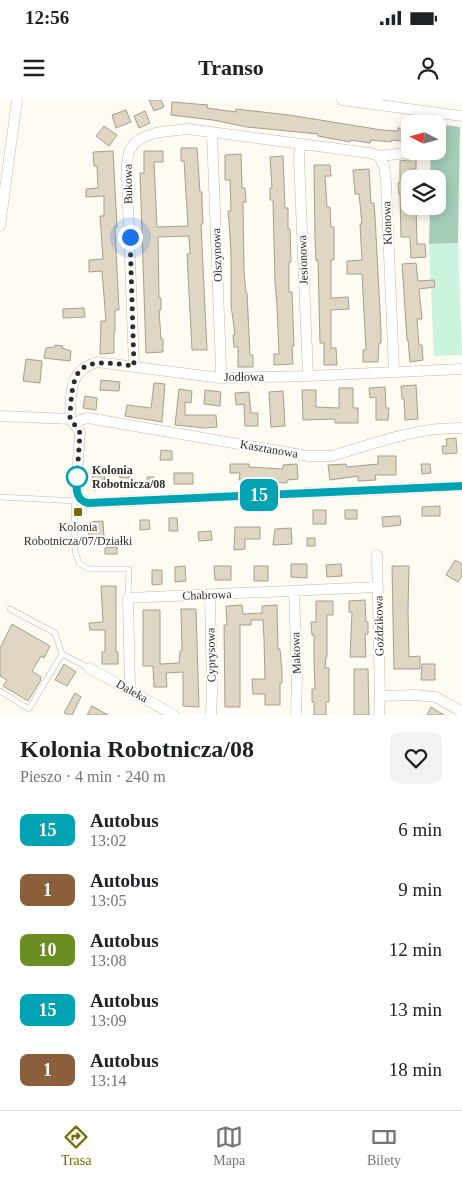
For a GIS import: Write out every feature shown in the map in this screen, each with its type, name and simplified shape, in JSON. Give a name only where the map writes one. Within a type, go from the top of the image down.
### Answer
[{"type":"street","points":[[0,226],[17,100]]},
{"type":"street","points":[[342,100],[396,104],[462,116]]},
{"type":"street","name":"Bukowa","points":[[134,366],[127,166],[130,149],[136,141],[164,132],[188,129],[300,145]]},
{"type":"street","name":"Olszynowa","points":[[212,133],[220,378]]},
{"type":"street","points":[[300,145],[370,153],[380,156],[401,154]]},
{"type":"street","name":"Jesionowa","points":[[300,145],[308,376]]},
{"type":"street","name":"Klonowa","points":[[380,156],[384,166],[386,182],[394,371]]},
{"type":"street","name":"Jodłowa","points":[[73,422],[73,383],[76,375],[87,365],[97,362],[220,378],[462,369]]},
{"type":"street","name":"Kasztanowa","points":[[0,416],[73,422],[88,418],[273,451],[320,457],[332,456],[409,432],[462,428]]},
{"type":"street","points":[[73,422],[80,433],[76,490],[79,501],[98,502],[462,486]]},
{"type":"street","name":"Goździkowa","points":[[378,555],[379,715]]},
{"type":"street","name":"Chabrowa","points":[[128,598],[378,587]]},
{"type":"street","name":"Makowa","points":[[294,591],[297,676],[296,715]]},
{"type":"street","name":"Cyprysowa","points":[[210,595],[211,715]]},
{"type":"street","points":[[128,598],[130,689]]},
{"type":"street","name":"Daleka","points":[[89,668],[174,715]]},
{"type":"street","points":[[380,696],[415,695],[436,697],[462,712]]},
{"type":"lane","points":[[0,497],[79,501],[76,557],[78,562],[89,569],[128,569],[128,598]]},
{"type":"lane","points":[[10,608],[55,633],[62,654],[89,668]]},
{"type":"lane","points":[[0,691],[29,709],[62,654]]},
{"type":"green space","points":[[446,125],[460,127],[458,243],[429,244],[430,215],[446,215],[446,170],[430,170],[431,160],[446,160]]},
{"type":"green space","points":[[458,243],[462,355],[434,356],[429,244]]},
{"type":"building","points":[[149,100],[161,100],[164,107],[154,111]]},
{"type":"building","points":[[172,102],[208,105],[207,108],[236,112],[236,109],[289,115],[382,130],[398,131],[398,128],[401,128],[401,141],[371,140],[370,143],[350,140],[350,142],[318,136],[318,134],[247,127],[213,120],[171,115]]},
{"type":"building","points":[[126,110],[131,122],[116,128],[112,115]]},
{"type":"building","points":[[145,111],[150,123],[139,128],[134,116]]},
{"type":"building","points":[[104,126],[117,135],[109,146],[96,136]]},
{"type":"building","points":[[181,148],[197,148],[200,192],[202,192],[203,224],[201,224],[207,350],[192,350],[187,254],[190,254],[189,236],[158,237],[159,298],[161,298],[161,310],[159,310],[163,352],[146,353],[140,173],[144,173],[144,151],[163,151],[163,162],[154,162],[157,227],[188,226],[184,161],[181,161]]},
{"type":"building","points":[[113,151],[119,310],[115,310],[114,353],[100,354],[101,321],[106,321],[102,271],[89,272],[89,260],[103,259],[100,216],[104,216],[104,196],[86,197],[86,189],[98,188],[97,166],[94,166],[93,152]]},
{"type":"building","points":[[241,154],[242,188],[245,188],[246,202],[243,202],[244,272],[250,355],[253,355],[253,367],[238,367],[238,347],[234,347],[233,335],[235,335],[231,305],[231,253],[228,211],[231,211],[230,180],[225,180],[225,155]]},
{"type":"building","points":[[283,156],[285,208],[288,208],[288,229],[290,229],[291,262],[289,262],[289,292],[292,292],[294,346],[292,346],[293,364],[274,365],[274,354],[279,354],[273,200],[270,200],[270,188],[272,188],[270,157]]},
{"type":"building","points":[[416,160],[416,169],[401,170],[401,215],[416,215],[417,244],[425,244],[426,257],[411,258],[410,237],[401,237],[398,183],[400,182],[400,161]]},
{"type":"building","points":[[314,165],[330,165],[331,176],[325,176],[327,207],[330,207],[331,227],[334,227],[334,260],[331,260],[331,298],[348,297],[349,309],[331,310],[331,348],[336,348],[337,365],[324,365],[324,343],[320,343]]},
{"type":"building","points":[[369,169],[371,203],[374,203],[375,216],[381,330],[378,362],[363,362],[363,350],[366,350],[362,274],[347,274],[347,261],[362,260],[360,224],[362,224],[359,194],[355,194],[353,170]]},
{"type":"building","points":[[416,263],[418,281],[434,280],[435,287],[419,289],[422,319],[417,319],[419,345],[422,345],[423,360],[410,362],[402,264]]},
{"type":"building","points":[[84,308],[85,317],[63,318],[63,309]]},
{"type":"building","points":[[55,345],[63,346],[62,348],[71,351],[70,361],[44,358],[46,348],[55,347]]},
{"type":"building","points":[[26,359],[42,361],[40,383],[23,381]]},
{"type":"building","points":[[101,380],[120,382],[119,391],[100,390]]},
{"type":"building","points":[[154,383],[165,384],[162,422],[125,416],[127,405],[151,408]]},
{"type":"building","points":[[416,385],[418,419],[405,420],[401,386]]},
{"type":"building","points":[[385,387],[386,408],[389,408],[388,420],[376,420],[376,397],[370,398],[369,388]]},
{"type":"building","points":[[339,388],[353,388],[353,408],[358,408],[358,423],[335,423],[335,419],[303,420],[302,390],[316,390],[316,407],[339,408]]},
{"type":"building","points":[[179,389],[192,391],[191,403],[185,402],[185,415],[216,415],[217,427],[205,428],[175,425]]},
{"type":"building","points":[[205,390],[221,392],[220,406],[204,404]]},
{"type":"building","points":[[283,391],[285,426],[271,427],[269,392]]},
{"type":"building","points":[[249,392],[251,413],[258,413],[258,426],[245,426],[244,404],[236,405],[235,393]]},
{"type":"building","points":[[85,396],[97,398],[96,410],[83,408]]},
{"type":"building","points":[[456,438],[457,453],[443,454],[442,446],[447,446],[446,439]]},
{"type":"building","points":[[161,450],[172,451],[172,460],[160,460]]},
{"type":"building","points":[[378,456],[396,456],[396,475],[375,475],[376,480],[358,481],[358,476],[330,480],[328,465],[346,464],[347,467],[378,464]]},
{"type":"building","points":[[230,464],[249,464],[249,467],[283,469],[283,465],[297,464],[298,479],[287,480],[287,483],[239,480],[240,473],[230,473]]},
{"type":"building","points":[[421,464],[430,464],[431,473],[422,474]]},
{"type":"building","points":[[104,469],[105,489],[93,490],[92,470]]},
{"type":"building","points":[[119,470],[128,470],[129,478],[120,478]]},
{"type":"building","points":[[174,473],[193,473],[193,484],[174,484]]},
{"type":"building","points":[[147,477],[154,477],[154,485],[147,485]]},
{"type":"building","points":[[440,506],[440,516],[422,516],[422,507]]},
{"type":"building","points":[[313,510],[326,510],[326,524],[313,524]]},
{"type":"building","points":[[345,510],[357,510],[357,519],[345,519]]},
{"type":"building","points":[[400,516],[401,525],[383,527],[382,517]]},
{"type":"building","points":[[169,518],[177,518],[178,531],[169,531]]},
{"type":"building","points":[[140,520],[149,520],[150,529],[140,530]]},
{"type":"building","points":[[103,521],[104,538],[89,539],[88,522]]},
{"type":"building","points":[[235,527],[260,527],[260,539],[245,539],[245,549],[234,550]]},
{"type":"building","points":[[291,528],[292,544],[273,545],[275,529]]},
{"type":"building","points":[[211,531],[212,540],[199,541],[198,532]]},
{"type":"building","points":[[307,538],[315,538],[315,546],[307,546]]},
{"type":"building","points":[[117,547],[117,554],[105,554],[105,548]]},
{"type":"building","points":[[455,560],[462,564],[462,576],[458,582],[446,575]]},
{"type":"building","points":[[291,564],[307,564],[307,578],[291,577]]},
{"type":"building","points":[[341,564],[342,576],[327,577],[326,565]]},
{"type":"building","points":[[185,566],[186,581],[175,582],[175,567]]},
{"type":"building","points":[[214,566],[231,566],[231,580],[215,580]]},
{"type":"building","points":[[254,566],[268,566],[268,581],[254,581]]},
{"type":"building","points":[[392,566],[409,566],[409,657],[420,656],[420,669],[394,669]]},
{"type":"building","points":[[152,570],[162,570],[162,584],[152,585]]},
{"type":"building","points":[[101,586],[116,586],[116,652],[118,652],[118,664],[102,664],[102,652],[105,652],[105,630],[90,630],[89,623],[103,622]]},
{"type":"building","points":[[365,600],[366,622],[368,622],[368,634],[365,634],[366,657],[350,657],[352,612],[349,612],[349,601]]},
{"type":"building","points":[[316,601],[333,601],[333,615],[327,615],[327,657],[325,668],[329,668],[329,702],[326,702],[326,715],[314,715],[314,702],[312,702],[312,689],[315,689],[314,635],[312,635],[311,622],[316,622]]},
{"type":"building","points":[[242,605],[243,614],[262,613],[262,606],[277,605],[278,649],[280,649],[282,671],[280,705],[265,705],[265,694],[253,694],[252,679],[265,679],[264,639],[263,620],[251,620],[251,625],[240,625],[240,707],[225,707],[224,625],[227,625],[226,606]]},
{"type":"building","points":[[181,609],[196,609],[199,707],[183,706],[183,672],[166,673],[167,687],[154,687],[153,666],[143,666],[143,610],[160,610],[160,664],[179,663],[180,651],[182,651]]},
{"type":"building","points":[[12,624],[50,646],[44,658],[41,656],[32,671],[41,677],[41,680],[28,701],[3,686],[7,680],[0,676],[0,648]]},
{"type":"building","points":[[64,664],[76,672],[67,686],[55,680]]},
{"type":"building","points":[[422,664],[435,664],[435,680],[421,680]]},
{"type":"building","points":[[354,669],[368,669],[369,715],[354,715]]},
{"type":"building","points":[[75,693],[81,697],[72,715],[68,715],[64,713]]},
{"type":"building","points":[[92,706],[108,715],[87,715]]},
{"type":"building","points":[[431,707],[444,715],[427,715]]},
{"type":"bus line","name":"15","points":[[77,476],[77,494],[83,502],[88,503],[462,486]]},
{"type":"place","name":"Kolonia Robotnicza/08","points":[[77,477]]},
{"type":"place","name":"Kolonia Robotnicza/07/Działki","points":[[78,512]]},
{"type":"route","points":[[77,477],[80,433],[70,419],[73,383],[76,375],[87,365],[97,362],[134,366],[130,237]]}]
